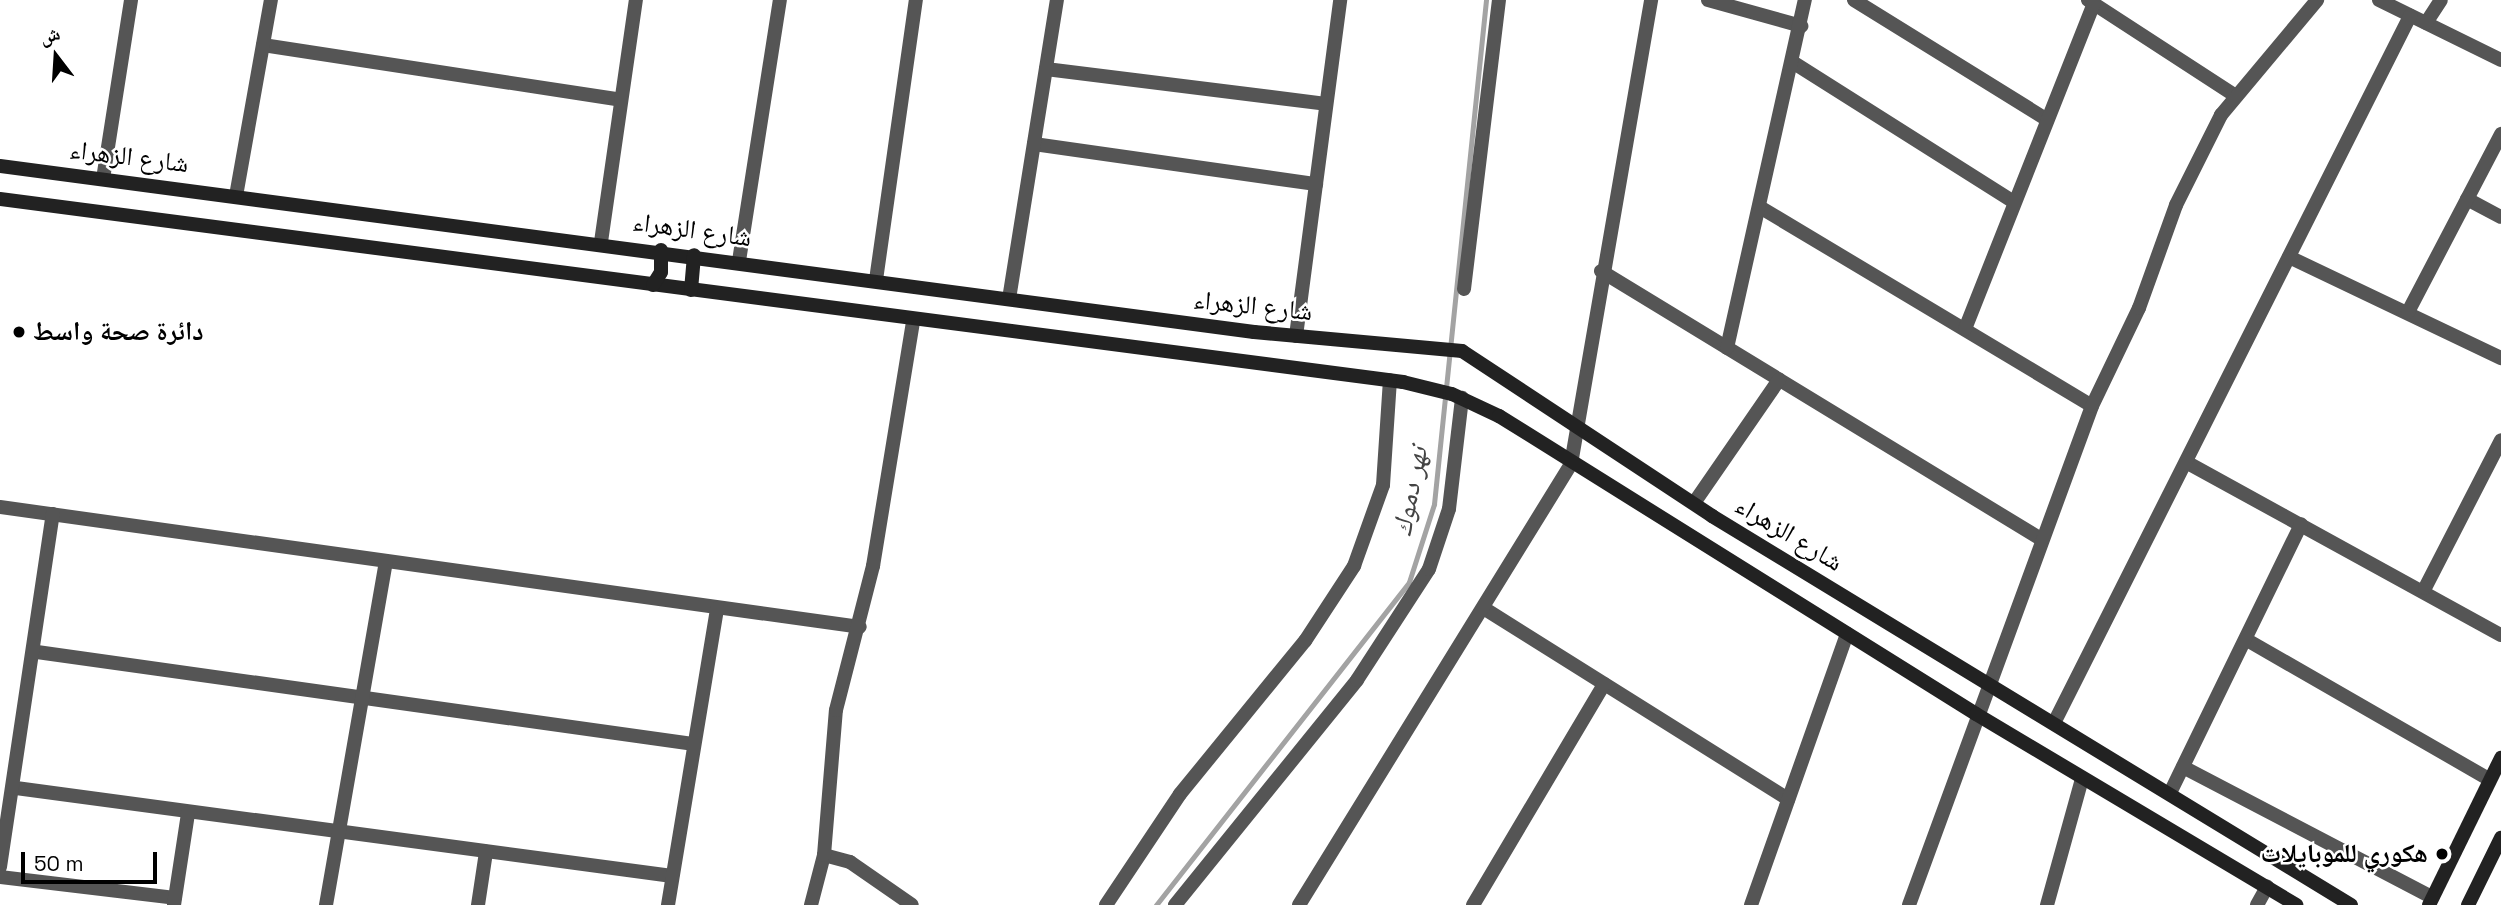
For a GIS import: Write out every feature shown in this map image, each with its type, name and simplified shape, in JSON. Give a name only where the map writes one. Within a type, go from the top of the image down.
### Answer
[{"type":"main road","name":"شارع الزهراء","points":[[0,166],[601,242],[1296,336],[1408,344],[1462,351],[1576,421],[1694,503],[2351,905]]},
{"type":"main road","name":"شارع الزهراء","points":[[0,199],[913,321],[1397,381],[1457,396],[1976,715],[2296,905]]},
{"type":"main road","points":[[653,285],[661,272],[661,250]]},
{"type":"main road","points":[[691,290],[694,255]]},
{"type":"main road","points":[[2430,901],[2501,758]]},
{"type":"main road","points":[[2468,905],[2501,838]]},
{"type":"street","points":[[103,179],[131,0]]},
{"type":"street","points":[[236,196],[271,0]]},
{"type":"street","points":[[601,242],[636,0]]},
{"type":"street","points":[[739,261],[780,0]]},
{"type":"street","points":[[876,280],[916,0]]},
{"type":"street","points":[[1009,299],[1057,0]]},
{"type":"street","points":[[1296,336],[1340,0]]},
{"type":"street","points":[[1464,289],[1499,0]]},
{"type":"street","points":[[1299,905],[1485,609],[1571,464],[1601,271],[1651,0]]},
{"type":"street","points":[[1708,0],[1801,26]]},
{"type":"street","points":[[1727,348],[1763,209],[1805,0]]},
{"type":"street","points":[[1854,0],[2046,119]]},
{"type":"street","points":[[1909,905],[1987,683],[2092,406],[2140,308],[2187,182],[2236,96],[2318,0]]},
{"type":"street","points":[[2379,0],[2501,60]]},
{"type":"street","points":[[2426,23],[2441,0]]},
{"type":"street","points":[[1965,329],[2012,201],[2091,2],[2236,96]]},
{"type":"street","points":[[2054,723],[2410,16]]},
{"type":"street","points":[[263,45],[621,100]]},
{"type":"street","points":[[1794,63],[2012,201]]},
{"type":"street","points":[[1046,69],[1326,104]]},
{"type":"street","points":[[2408,312],[2501,134]]},
{"type":"street","points":[[1034,144],[1316,184]]},
{"type":"street","points":[[2467,199],[2501,217]]},
{"type":"street","points":[[1763,209],[2092,406]]},
{"type":"street","points":[[2289,257],[2501,359]]},
{"type":"street","points":[[1601,271],[2041,539]]},
{"type":"street","points":[[811,905],[824,855],[836,710],[860,628],[913,321]]},
{"type":"street","points":[[1694,503],[1779,380]]},
{"type":"street","points":[[1106,905],[1180,794],[1305,641],[1354,566],[1383,485],[1397,381]]},
{"type":"street","points":[[1175,905],[1357,680],[1429,569],[1449,509],[1457,396]]},
{"type":"street","points":[[2426,588],[2501,440]]},
{"type":"street","points":[[2186,462],[2426,588],[2501,635]]},
{"type":"street","points":[[0,507],[860,628]]},
{"type":"street","points":[[0,867],[16,788],[37,652],[53,514]]},
{"type":"street","points":[[2169,793],[2247,640],[2301,524]]},
{"type":"street","points":[[326,905],[386,561]]},
{"type":"street","points":[[668,905],[717,607]]},
{"type":"street","points":[[1485,609],[1788,799]]},
{"type":"street","points":[[1751,905],[1847,634]]},
{"type":"street","points":[[2247,640],[2490,780]]},
{"type":"street","points":[[37,652],[693,744]]},
{"type":"street","points":[[1473,905],[1604,684]]},
{"type":"street","points":[[2183,767],[2430,901]]},
{"type":"street","points":[[2046,905],[2082,779]]},
{"type":"street","points":[[16,788],[672,876]]},
{"type":"street","points":[[0,877],[174,901],[188,813]]},
{"type":"street","points":[[478,905],[486,852]]},
{"type":"street","points":[[824,855],[850,862],[912,905]]},
{"type":"street","points":[[2257,905],[2267,887]]},
{"type":"waterway","name":"نهر دموك","points":[[1156,905],[1409,582],[1434,504],[1486,0]]},
{"type":"place","name":"دائرة صحة واسط","points":[[19,332]]},
{"type":"place","name":"هكوري للموبايلات","points":[[2442,854]]}]
